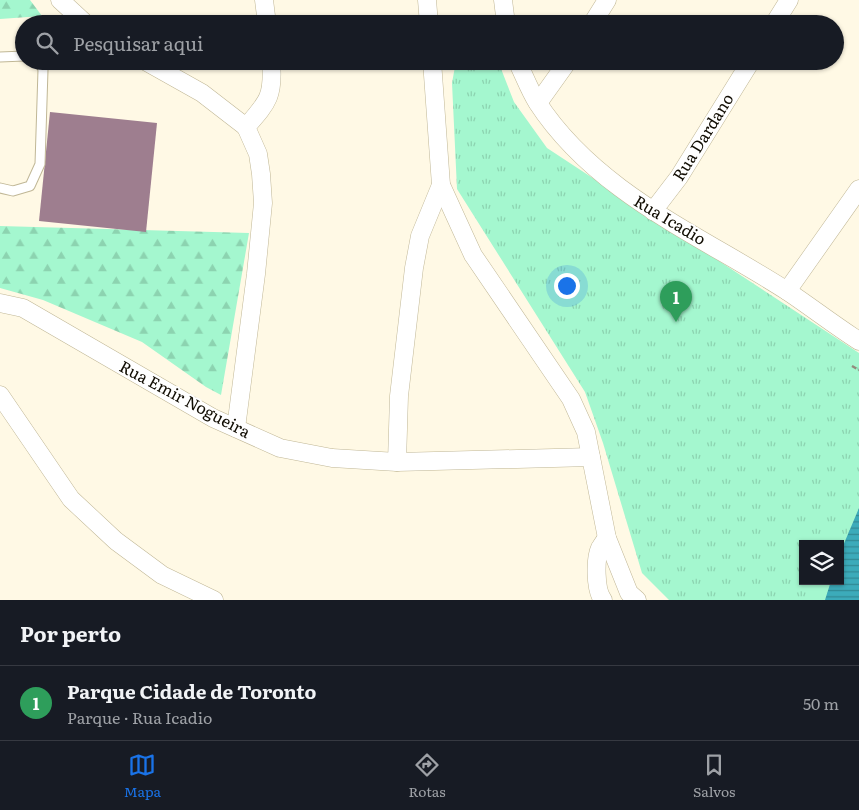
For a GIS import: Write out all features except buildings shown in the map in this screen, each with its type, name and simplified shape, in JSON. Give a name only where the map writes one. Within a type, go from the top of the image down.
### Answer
[{"type":"street","points":[[60,0],[76,15]]},
{"type":"street","points":[[264,0],[266,15]]},
{"type":"street","points":[[427,0],[428,15]]},
{"type":"street","points":[[503,0],[505,15]]},
{"type":"street","points":[[598,15],[607,0]]},
{"type":"street","points":[[780,15],[789,0]]},
{"type":"street","points":[[161,70],[202,94],[246,127],[258,154],[262,203],[256,274],[236,428]]},
{"type":"street","points":[[246,127],[266,103],[270,95],[271,70]]},
{"type":"street","points":[[433,70],[441,185],[473,255],[571,399],[586,432],[606,538],[620,574],[633,596],[600,599],[597,570],[599,550],[606,538]]},
{"type":"street","name":"Rua Icadio","points":[[522,70],[538,103],[565,138],[633,198],[787,291],[859,341]]},
{"type":"street","points":[[538,103],[562,70]]},
{"type":"street","name":"Rua Dardano","points":[[653,211],[679,177],[744,70]]},
{"type":"street","points":[[398,462],[399,396],[414,268],[420,236],[441,185]]},
{"type":"street","points":[[787,291],[859,189]]},
{"type":"street","name":"Rua Emir Nogueira","points":[[0,303],[23,308],[213,418],[280,448],[332,458],[398,462],[592,457]]},
{"type":"street","points":[[0,395],[71,499],[116,541],[162,575],[214,600]]},
{"type":"lane","points":[[0,57],[15,56]]},
{"type":"lane","points":[[0,188],[13,190],[30,186],[40,164],[43,70]]},
{"type":"path","points":[[852,366],[859,370]]},
{"type":"green space","points":[[0,0],[30,0],[41,15],[15,15],[15,18],[0,19]]},
{"type":"green space","points":[[454,70],[502,70],[514,102],[547,148],[859,353],[859,600],[669,600],[642,573],[603,443],[585,392],[457,189],[452,83]]},
{"type":"green space","points":[[0,226],[249,233],[221,395],[206,387],[142,342],[43,300],[0,288]]},
{"type":"water","points":[[859,508],[859,600],[825,600],[830,585],[844,585],[844,544]]},
{"type":"place","name":"Parque Cidade de Toronto","points":[[676,322]]}]
